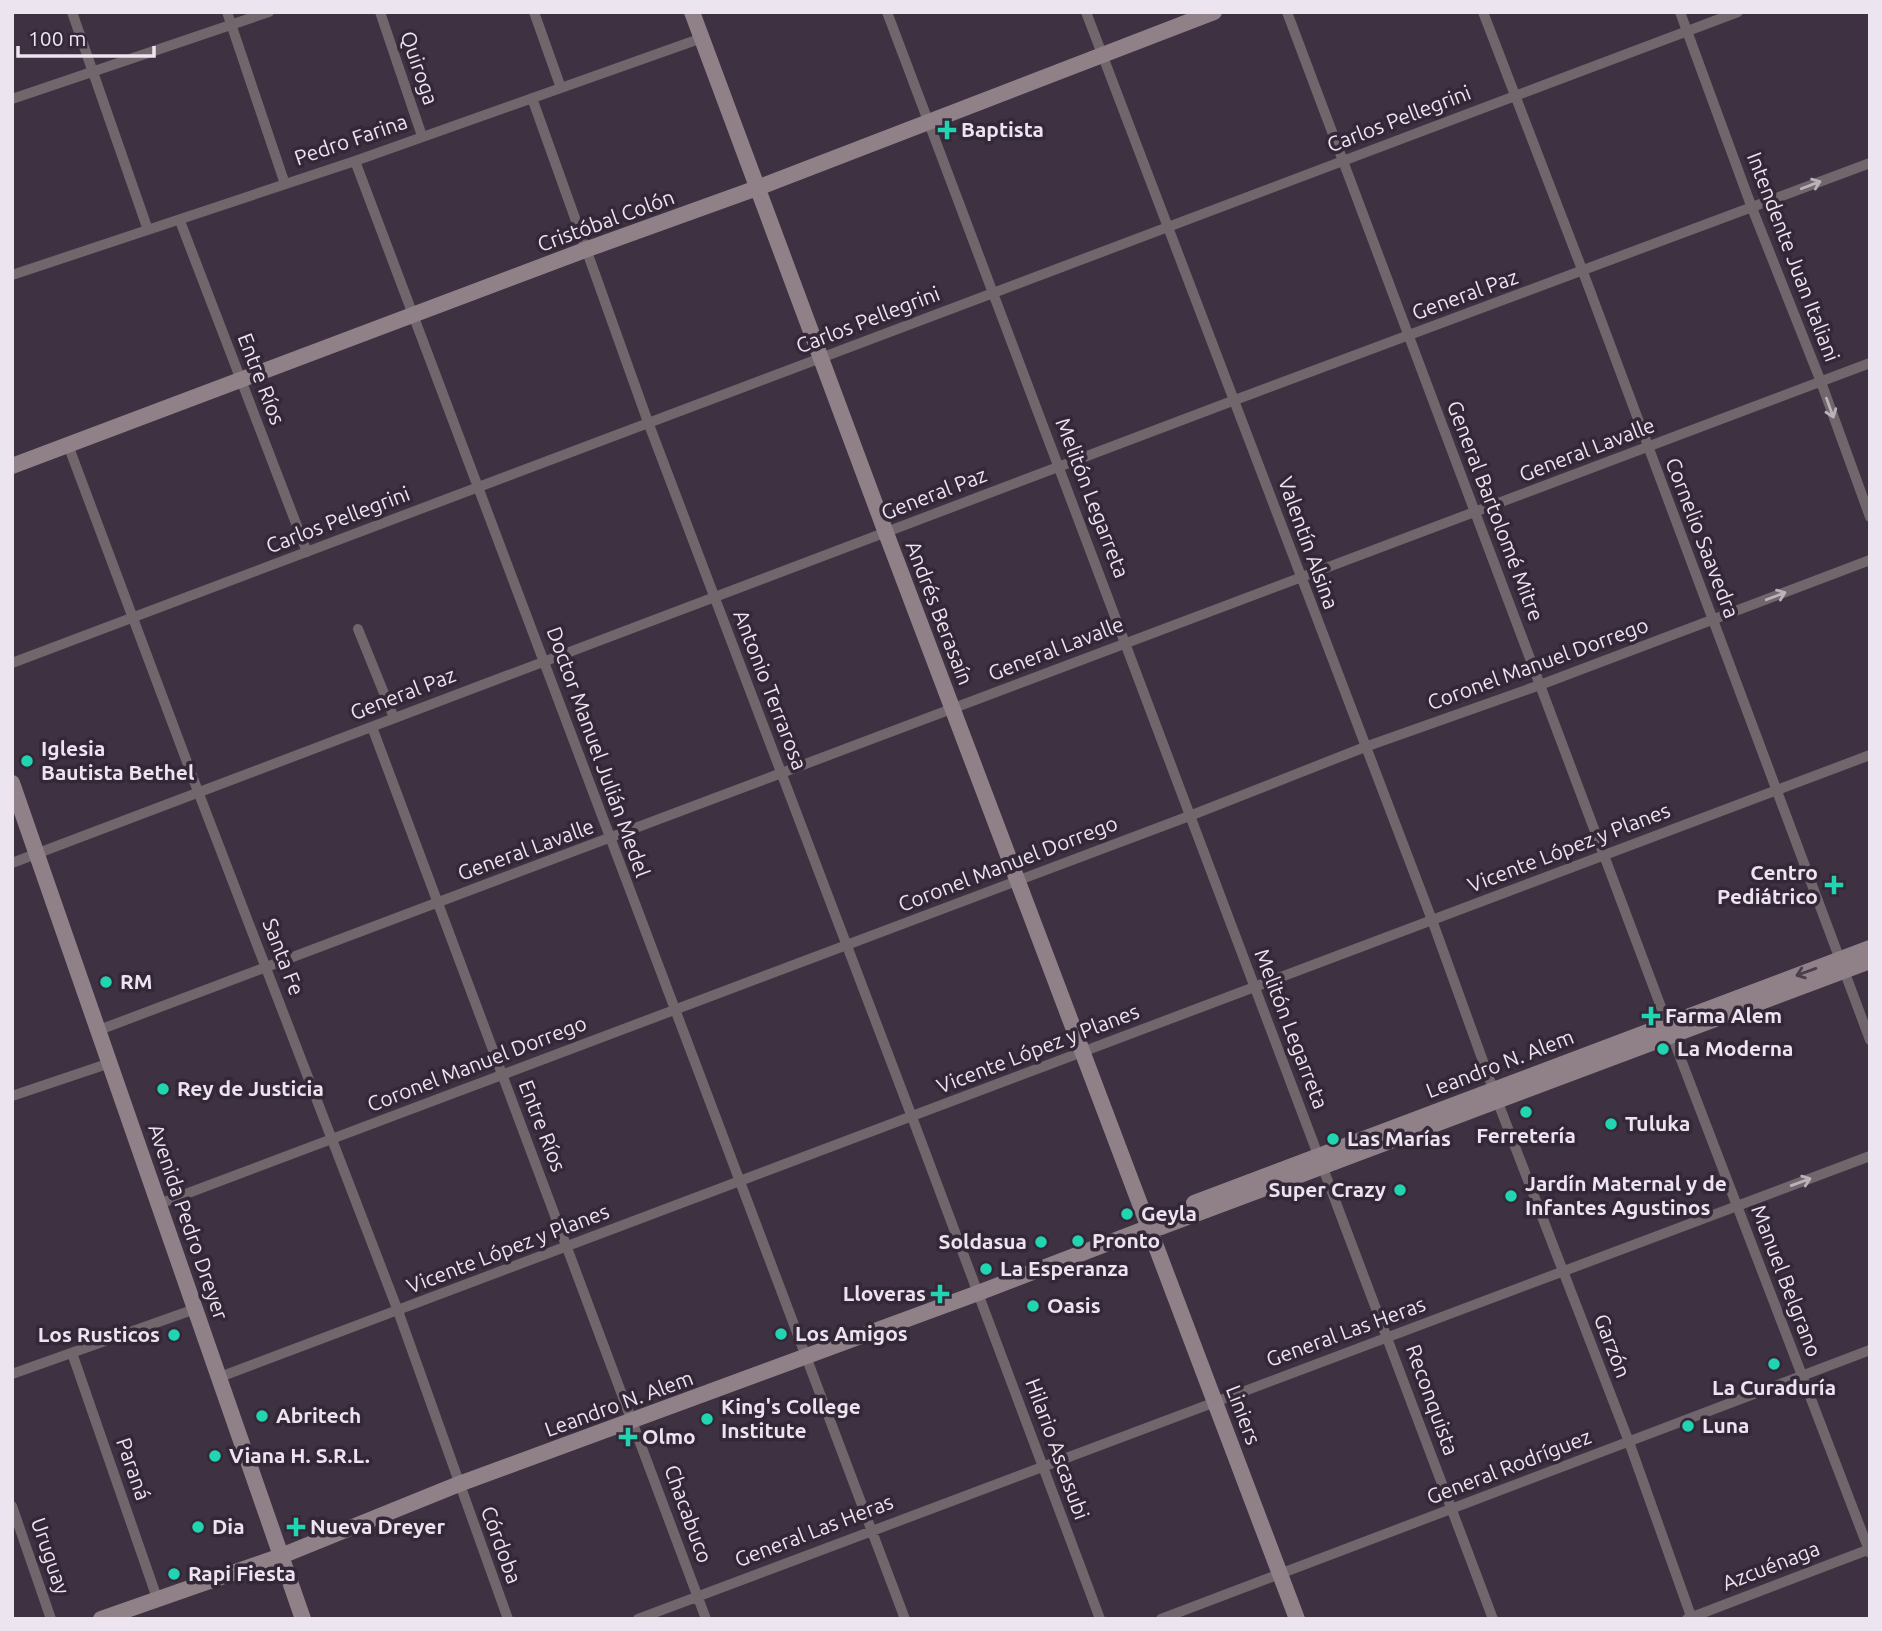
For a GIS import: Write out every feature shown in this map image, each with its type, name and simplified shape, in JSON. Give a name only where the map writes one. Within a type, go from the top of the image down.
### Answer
[{"type":"street","points":[[72,12],[148,230]]},
{"type":"street","points":[[227,12],[285,184]]},
{"type":"street","points":[[12,100],[270,12]]},
{"type":"street","name":"Quiroga","points":[[380,12],[422,136]]},
{"type":"street","points":[[534,12],[561,88]]},
{"type":"street","name":"Melitón Legarreta","points":[[887,12],[1192,815],[1320,1161]]},
{"type":"street","name":"Valentín Alsina","points":[[1086,12],[1432,920],[1495,1094]]},
{"type":"street","name":"Cristóbal Colón","points":[[12,466],[757,188],[1214,12]]},
{"type":"street","name":"General Bartolomé Mitre","points":[[1287,12],[1670,1029]]},
{"type":"street","name":"Cornelio Saavedra","points":[[1483,12],[1870,1040]]},
{"type":"street","name":"Intendente Juan Italiani","points":[[1680,12],[1870,517]]},
{"type":"street","name":"Carlos Pellegrini","points":[[12,663],[1738,12]]},
{"type":"street","name":"Andrés Berasaín","points":[[693,13],[886,533],[1150,1227]]},
{"type":"street","name":"Pedro Farina","points":[[12,275],[180,221],[702,38]]},
{"type":"street","name":"Antonio Terrarosa","points":[[532,98],[648,422],[978,1293]]},
{"type":"street","name":"Doctor Manuel Julián Medel","points":[[355,160],[905,1619]]},
{"type":"street","name":"General Paz","points":[[12,863],[1870,163]]},
{"type":"street","name":"Entre Ríos","points":[[180,221],[307,552]]},
{"type":"street","name":"General Lavalle","points":[[99,1030],[1870,363]]},
{"type":"street","name":"Santa Fe","points":[[68,445],[398,1311],[459,1484]]},
{"type":"street","name":"Coronel Manuel Dorrego","points":[[159,1204],[847,946],[1365,747],[1540,685],[1870,560]]},
{"type":"street","points":[[358,629],[394,718]]},
{"type":"street","name":"Entre Ríos","points":[[372,727],[633,1422]]},
{"type":"street","name":"Vicente López y Planes","points":[[220,1377],[1870,755]]},
{"type":"street","name":"Avenida Pedro Dreyer","points":[[12,783],[303,1619]]},
{"type":"street","name":"Leandro N. Alem","points":[[101,1619],[281,1556],[459,1484],[978,1293],[1150,1227],[1157,1217],[1320,1161],[1842,965],[1870,948]]},
{"type":"street","name":"Leandro N. Alem","points":[[1842,965],[1870,961]]},
{"type":"street","name":"Manuel Belgrano","points":[[1670,1029],[1869,1550]]},
{"type":"street","points":[[12,1096],[110,1063]]},
{"type":"street","name":"Garzón","points":[[1495,1094],[1629,1443],[1690,1618]]},
{"type":"street","name":"General Las Heras","points":[[638,1619],[1870,1156]]},
{"type":"street","name":"Reconquista","points":[[1320,1161],[1493,1619]]},
{"type":"street","name":"Liniers","points":[[1150,1227],[1297,1619]]},
{"type":"street","name":"Hilario Ascasubi","points":[[978,1293],[1100,1619]]},
{"type":"street","points":[[12,1374],[195,1309]]},
{"type":"street","name":"General Rodríguez","points":[[1161,1619],[1870,1350]]},
{"type":"street","name":"Paraná","points":[[72,1353],[157,1598]]},
{"type":"street","name":"Chacabuco","points":[[633,1422],[706,1619]]},
{"type":"street","name":"Córdoba","points":[[459,1484],[508,1619]]},
{"type":"street","name":"Uruguay","points":[[12,1506],[51,1619]]},
{"type":"street","name":"Azcuénaga","points":[[1690,1618],[1869,1550]]},
{"type":"place","name":"Baptista","points":[[947,130]]},
{"type":"place","name":"Iglesia Bautista Bethel","points":[[27,761]]},
{"type":"place","name":"Centro Pediátrico","points":[[1834,885]]},
{"type":"place","name":"RM","points":[[106,982]]},
{"type":"place","name":"Farma Alem","points":[[1651,1016]]},
{"type":"place","name":"La Moderna","points":[[1663,1049]]},
{"type":"place","name":"Rey de Justicia","points":[[163,1089]]},
{"type":"place","name":"Ferretería","points":[[1526,1112]]},
{"type":"place","name":"Tuluka","points":[[1611,1124]]},
{"type":"place","name":"Las Marías","points":[[1333,1139]]},
{"type":"place","name":"Super Crazy","points":[[1400,1190]]},
{"type":"place","name":"Jardín Maternal y de Infantes Agustinos","points":[[1511,1196]]},
{"type":"place","name":"Geyla","points":[[1127,1214]]},
{"type":"place","name":"Pronto","points":[[1078,1241]]},
{"type":"place","name":"Soldasua","points":[[1041,1242]]},
{"type":"place","name":"La Esperanza","points":[[986,1269]]},
{"type":"place","name":"Lloveras","points":[[940,1294]]},
{"type":"place","name":"Oasis","points":[[1033,1306]]},
{"type":"place","name":"Los Amigos","points":[[781,1334]]},
{"type":"place","name":"Los Rusticos","points":[[174,1335]]},
{"type":"place","name":"La Curaduría","points":[[1774,1364]]},
{"type":"place","name":"Abritech","points":[[262,1416]]},
{"type":"place","name":"King's College Institute","points":[[707,1419]]},
{"type":"place","name":"Luna","points":[[1688,1426]]},
{"type":"place","name":"Olmo","points":[[628,1437]]},
{"type":"place","name":"Viana H. S.R.L.","points":[[215,1456]]},
{"type":"place","name":"Dia","points":[[198,1527]]},
{"type":"place","name":"Nueva Dreyer","points":[[296,1527]]},
{"type":"place","name":"Rapi Fiesta","points":[[174,1574]]}]
